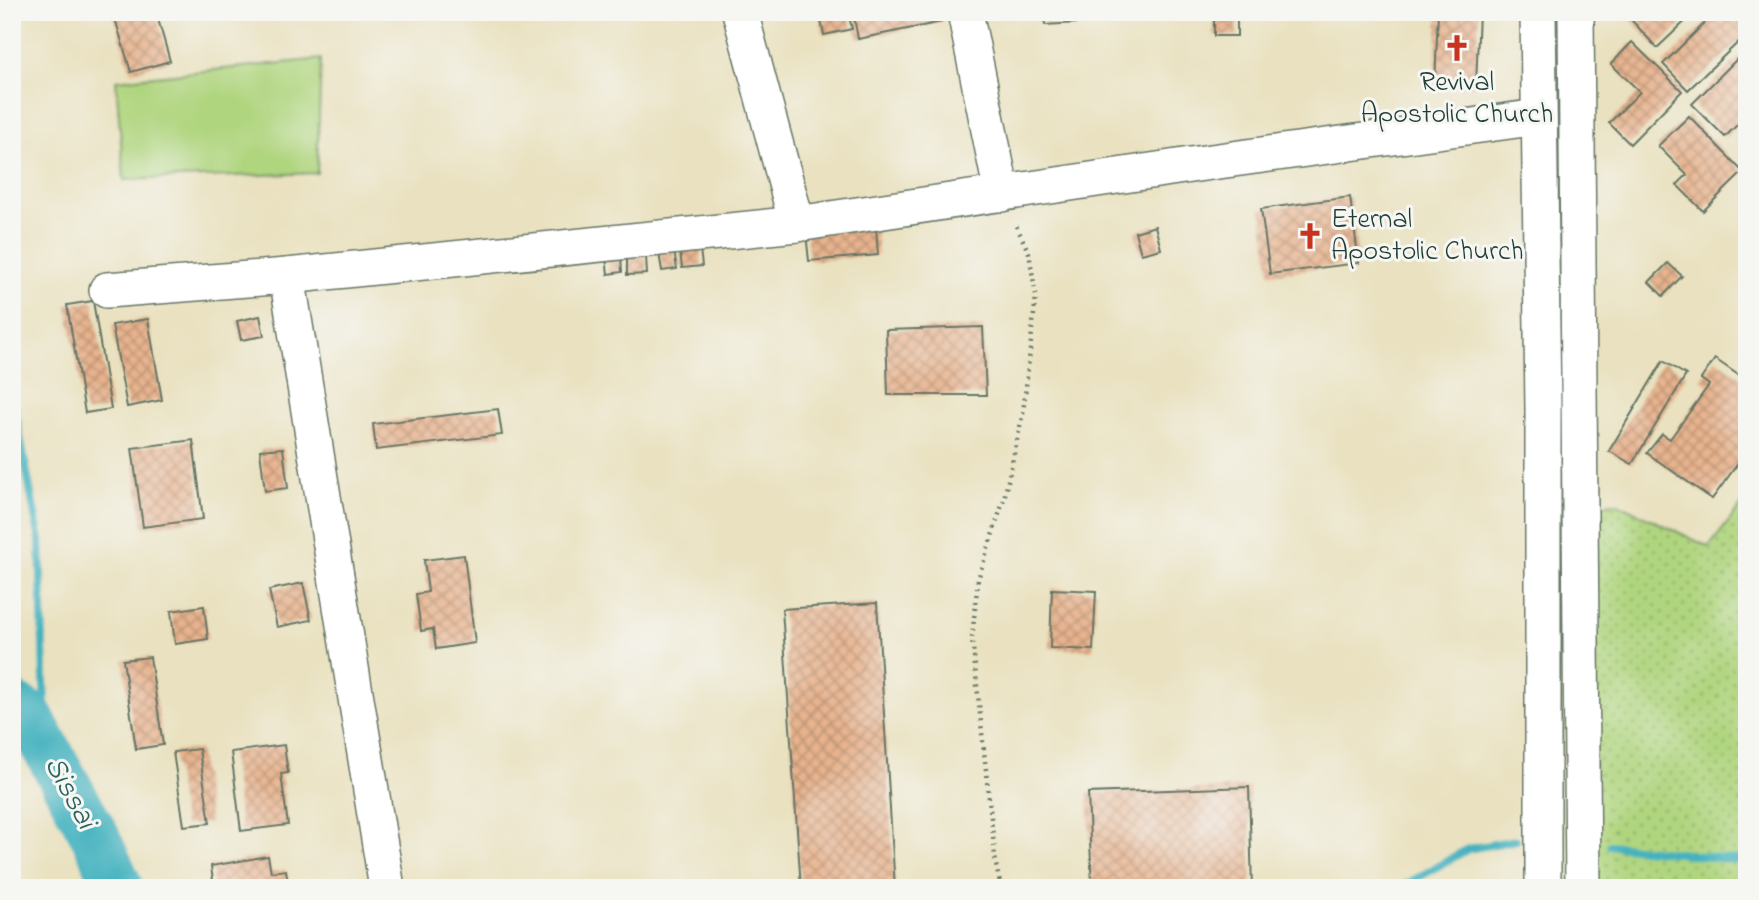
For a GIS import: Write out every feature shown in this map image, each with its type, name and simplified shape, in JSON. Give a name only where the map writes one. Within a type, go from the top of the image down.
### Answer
[{"type":"street","points":[[740,12],[797,224]]},
{"type":"street","points":[[965,12],[1002,194]]},
{"type":"street","points":[[1538,12],[1543,410],[1543,874]]},
{"type":"street","points":[[1576,12],[1583,875]]},
{"type":"street","points":[[107,290],[287,276],[797,224],[1204,163],[1538,117]]},
{"type":"street","points":[[287,276],[387,888]]},
{"type":"path","points":[[1001,888],[994,853],[972,638],[978,579],[1004,499],[1023,413],[1036,296],[1029,253],[1002,194]]},
{"type":"green space","points":[[321,59],[317,173],[124,180],[116,80]]},
{"type":"green space","points":[[1747,498],[1747,885],[1740,888],[1595,888],[1594,505],[1617,503],[1709,547]]},
{"type":"building","points":[[113,12],[156,12],[170,61],[131,72]]},
{"type":"building","points":[[819,12],[848,12],[852,29],[824,35]]},
{"type":"building","points":[[853,12],[940,12],[942,22],[858,39]]},
{"type":"building","points":[[1005,12],[1095,12],[1095,22],[1045,25],[1044,15],[1005,17]]},
{"type":"building","points":[[1214,12],[1237,12],[1237,36],[1214,36]]},
{"type":"building","name":"Revival Apostolic Church","points":[[1438,12],[1479,12],[1476,86],[1435,85]]},
{"type":"building","points":[[1624,12],[1695,12],[1657,48]]},
{"type":"building","points":[[1716,12],[1732,12],[1747,27],[1747,34],[1688,90],[1663,64]]},
{"type":"building","points":[[1632,42],[1682,91],[1630,144],[1609,123],[1640,92],[1611,64]]},
{"type":"building","points":[[1747,49],[1747,130],[1739,123],[1725,137],[1692,104]]},
{"type":"building","points":[[1689,116],[1743,172],[1703,211],[1677,185],[1687,175],[1658,146]]},
{"type":"building","name":"Eternal Apostolic Church","points":[[1350,197],[1359,263],[1270,274],[1261,209]]},
{"type":"building","points":[[1155,226],[1161,249],[1141,254],[1135,232]]},
{"type":"building","points":[[876,227],[878,255],[809,261],[806,233]]},
{"type":"building","points":[[700,249],[702,266],[682,268],[680,251]]},
{"type":"building","points":[[674,250],[677,269],[662,271],[659,253]]},
{"type":"building","points":[[621,256],[622,272],[608,274],[606,257]]},
{"type":"building","points":[[646,256],[647,274],[627,275],[627,257]]},
{"type":"building","points":[[1668,263],[1682,276],[1663,296],[1649,282]]},
{"type":"building","points":[[93,301],[111,409],[85,413],[67,305]]},
{"type":"building","points":[[260,316],[264,336],[241,340],[237,321]]},
{"type":"building","points":[[148,319],[162,400],[127,407],[112,325]]},
{"type":"building","points":[[983,327],[986,395],[888,395],[886,330]]},
{"type":"building","points":[[1715,359],[1747,381],[1747,451],[1712,499],[1647,453],[1662,434],[1670,439],[1709,385],[1701,379]]},
{"type":"building","points":[[1663,361],[1686,375],[1632,464],[1609,451]]},
{"type":"building","points":[[498,409],[502,435],[376,450],[373,424]]},
{"type":"building","points":[[193,440],[203,519],[143,527],[132,448]]},
{"type":"building","points":[[283,448],[288,488],[265,491],[260,450]]},
{"type":"building","points":[[464,555],[475,643],[436,649],[433,629],[421,631],[416,594],[428,592],[424,560]]},
{"type":"building","points":[[303,583],[311,620],[277,627],[269,590]]},
{"type":"building","points":[[1052,589],[1096,591],[1093,650],[1050,648]]},
{"type":"building","points":[[877,603],[895,888],[801,888],[782,609]]},
{"type":"building","points":[[204,606],[208,639],[175,644],[171,611]]},
{"type":"building","points":[[150,657],[163,745],[136,749],[123,660]]},
{"type":"building","points":[[284,745],[288,773],[281,774],[288,825],[241,831],[231,752]]},
{"type":"building","points":[[199,749],[210,823],[184,826],[173,752]]},
{"type":"building","points":[[1249,787],[1252,888],[1092,888],[1088,793]]},
{"type":"building","points":[[268,856],[271,872],[286,870],[289,888],[214,888],[211,866]]},
{"type":"waterway","points":[[12,395],[40,541],[46,748]]},
{"type":"waterway","name":"Sissai","points":[[12,705],[27,714],[95,836],[119,888]]},
{"type":"waterway","points":[[1400,888],[1468,849],[1516,840]]},
{"type":"waterway","points":[[1610,845],[1737,860],[1747,858]]},
{"type":"place","name":"Revival Apostolic Church","points":[[1457,48]]},
{"type":"place","name":"Eternal Apostolic Church","points":[[1310,236]]}]
